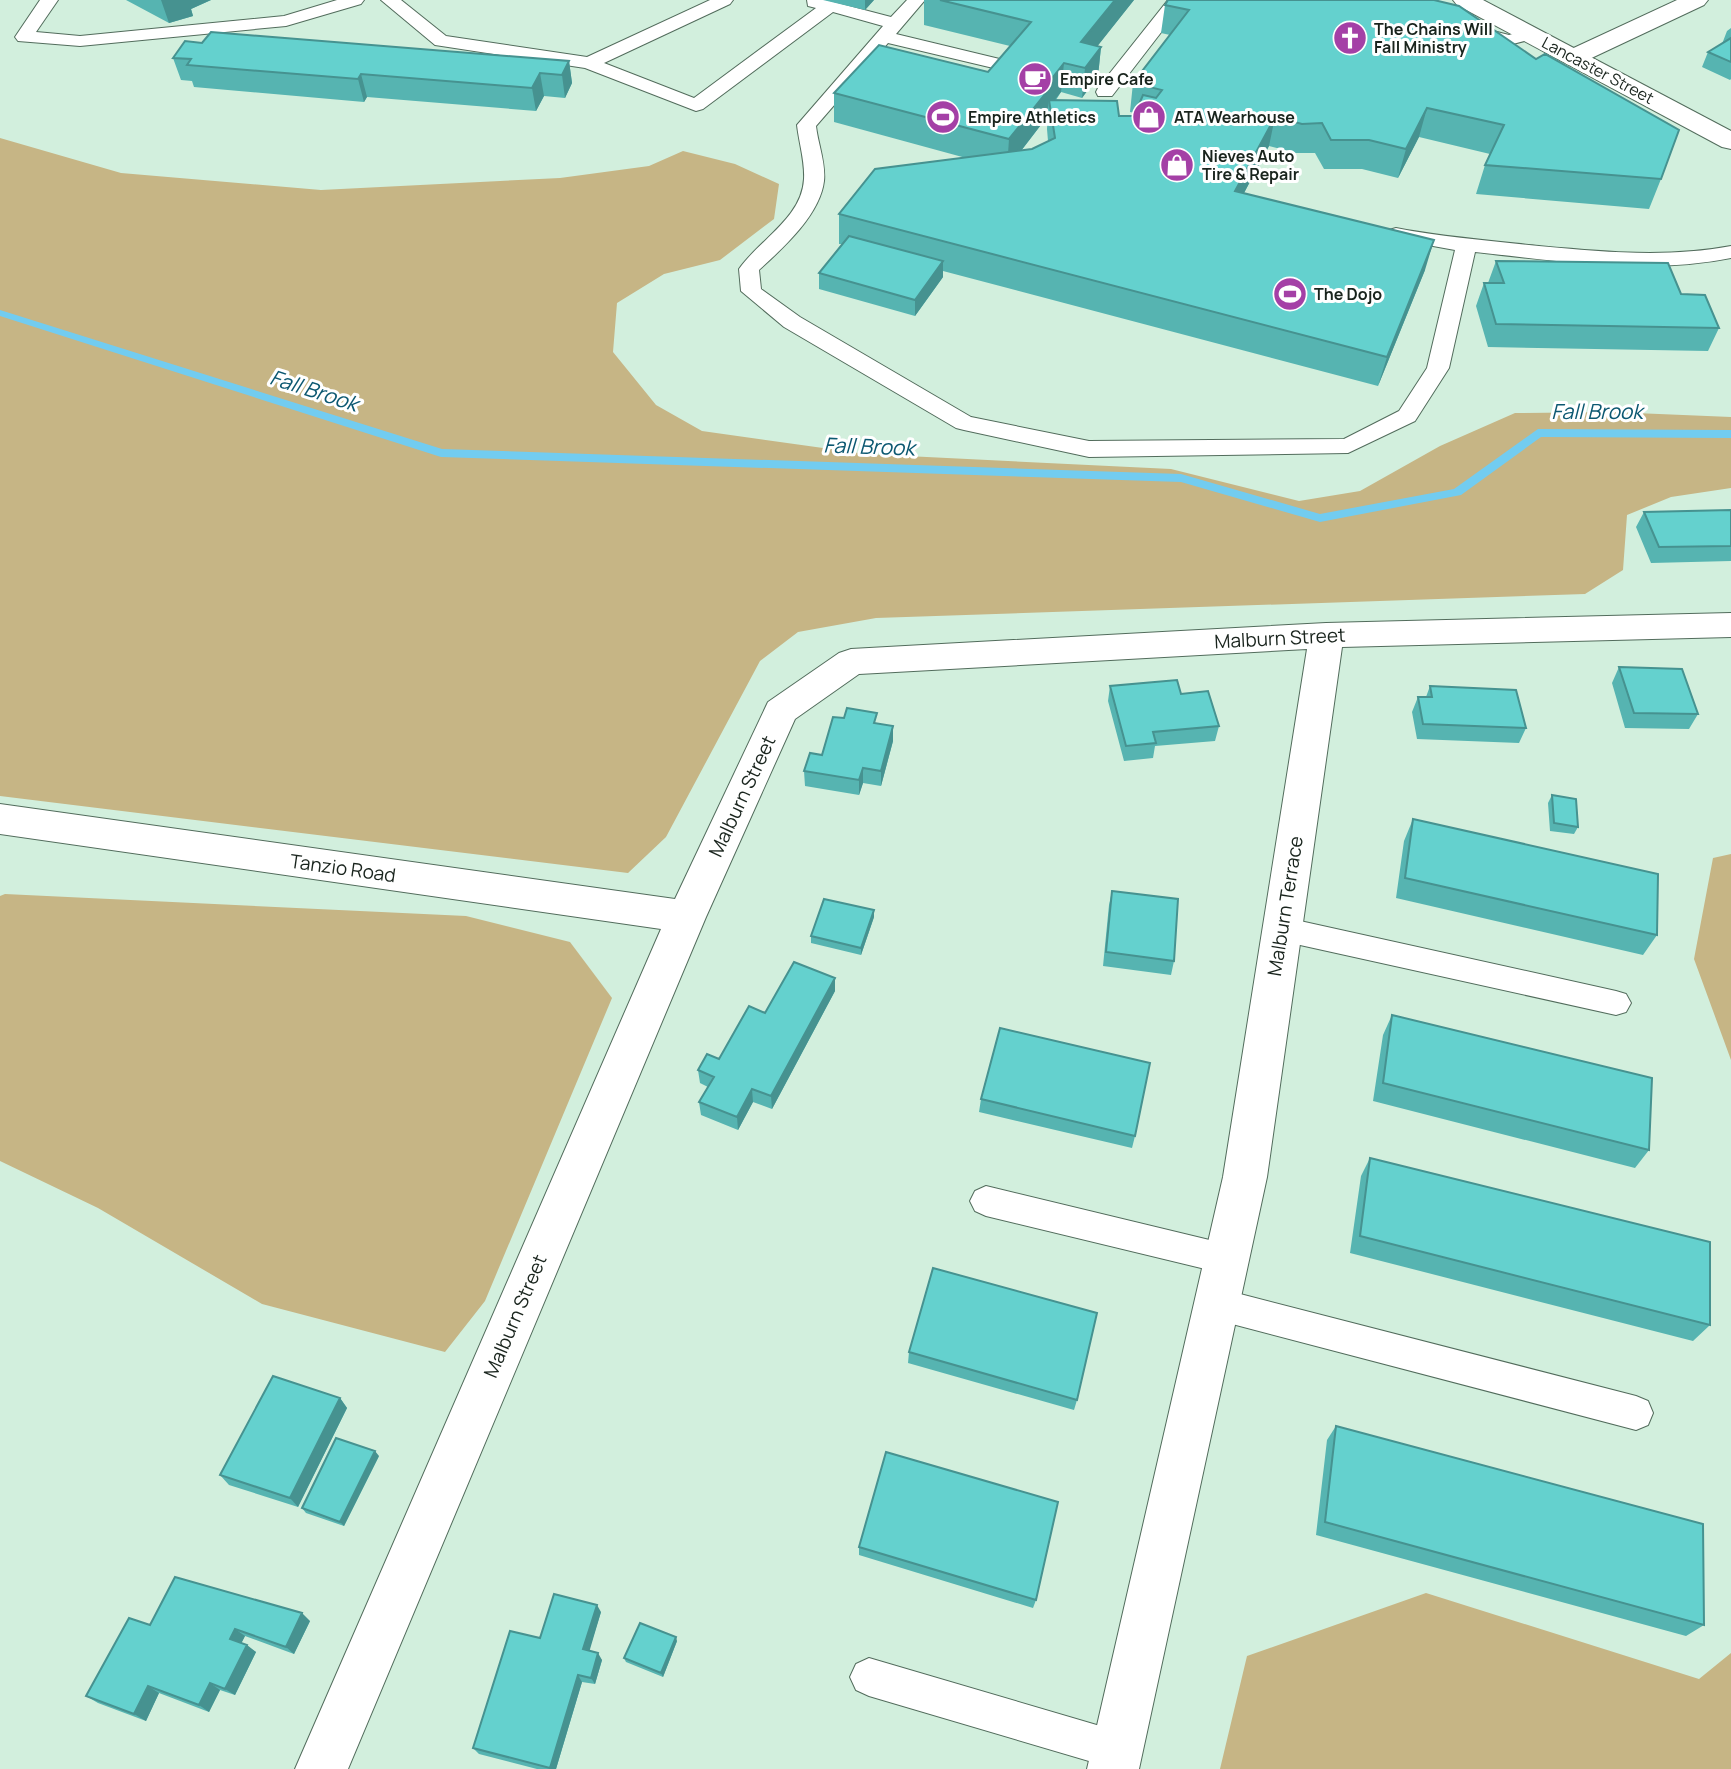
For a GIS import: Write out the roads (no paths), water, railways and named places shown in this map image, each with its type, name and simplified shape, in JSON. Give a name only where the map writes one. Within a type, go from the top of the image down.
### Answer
[{"type":"street","name":"Lancaster Street","points":[[1465,0],[1731,141]]},
{"type":"street","points":[[1574,57],[1696,0]]},
{"type":"street","name":"Malburn Street","points":[[321,1769],[686,917],[781,711],[851,662],[1326,635],[1731,625]]},
{"type":"street","name":"Malburn Terrace","points":[[1115,1759],[1245,1177],[1326,635]]},
{"type":"street","name":"Tanzio Road","points":[[0,819],[686,917]]},
{"type":"lane","points":[[24,37],[50,0]]},
{"type":"lane","points":[[0,39],[24,37],[80,41],[286,21],[355,0]]},
{"type":"lane","points":[[390,0],[441,41],[589,63],[696,105],[830,6]]},
{"type":"lane","points":[[589,63],[724,0]]},
{"type":"lane","points":[[808,0],[830,6],[890,31],[1006,66]]},
{"type":"lane","points":[[916,0],[806,125],[815,182],[797,216],[781,238],[749,269],[751,291],[792,322],[964,424],[1089,449],[1348,446],[1407,416],[1438,368],[1466,245]]},
{"type":"lane","points":[[1105,92],[1177,0]]},
{"type":"lane","points":[[1454,26],[1509,40],[1531,34]]},
{"type":"lane","points":[[1378,230],[1466,245],[1660,260],[1731,252]]},
{"type":"lane","points":[[1282,929],[1616,1003]]},
{"type":"lane","points":[[986,1201],[1222,1282],[1636,1413]]},
{"type":"lane","points":[[869,1676],[1115,1759]]},
{"type":"waterway","name":"Fall Brook","points":[[0,313],[441,453],[1181,478],[1320,518],[1457,492],[1538,433],[1731,434]]},
{"type":"place","name":"The Chains Will Fall Ministry","points":[[1350,38]]},
{"type":"place","name":"Empire Cafe","points":[[1035,79]]},
{"type":"place","name":"Empire Athletics","points":[[943,117]]},
{"type":"place","name":"ATA Wearhouse","points":[[1149,117]]},
{"type":"place","name":"Nieves Auto Tire & Repair","points":[[1177,165]]},
{"type":"place","name":"The Dojo","points":[[1290,294]]}]
